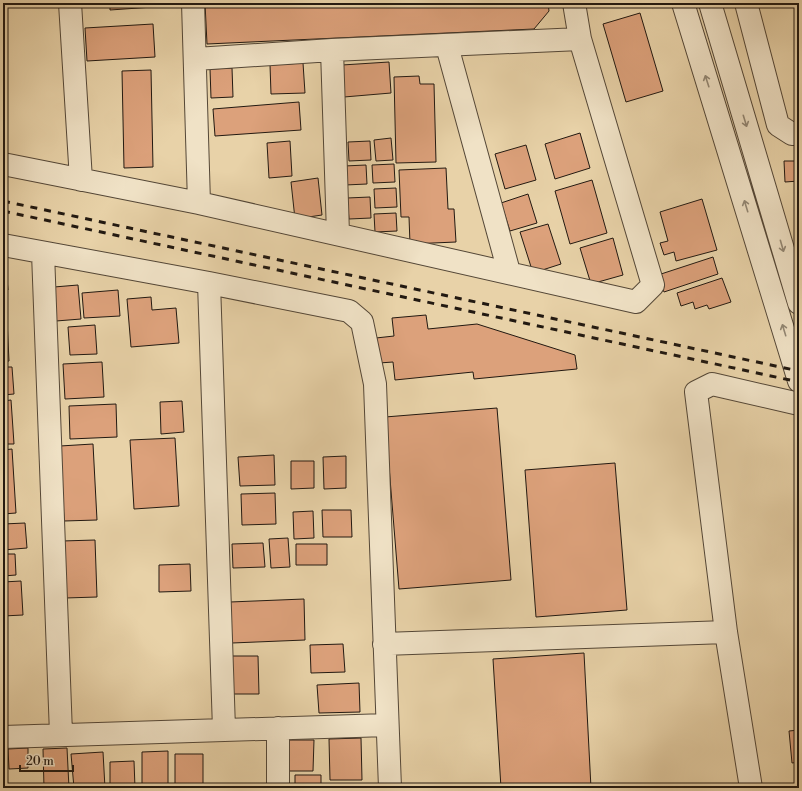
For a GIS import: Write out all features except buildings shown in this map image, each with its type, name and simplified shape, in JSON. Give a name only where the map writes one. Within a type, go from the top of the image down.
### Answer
[{"type":"street","points":[[70,3],[81,180]]},
{"type":"street","points":[[193,3],[196,59],[199,203]]},
{"type":"street","points":[[3,164],[199,203],[636,302],[653,285],[580,39],[574,3]]},
{"type":"street","points":[[683,3],[799,381]]},
{"type":"street","points":[[710,3],[799,303]]},
{"type":"street","points":[[746,3],[778,125],[792,134],[799,134]]},
{"type":"street","points":[[196,59],[332,50],[580,39]]},
{"type":"street","points":[[447,46],[509,272]]},
{"type":"street","points":[[332,50],[338,234]]},
{"type":"street","points":[[3,245],[209,283],[349,311],[362,322],[375,384],[390,788]]},
{"type":"street","points":[[43,253],[61,734]]},
{"type":"street","points":[[209,283],[224,729]]},
{"type":"street","points":[[751,788],[726,632],[696,392],[712,384],[799,404]]},
{"type":"street","points":[[384,644],[726,632]]},
{"type":"street","points":[[3,737],[387,725]]},
{"type":"street","points":[[278,728],[278,788]]},
{"type":"railway","points":[[3,201],[799,371]]},
{"type":"railway","points":[[3,211],[799,382]]}]
